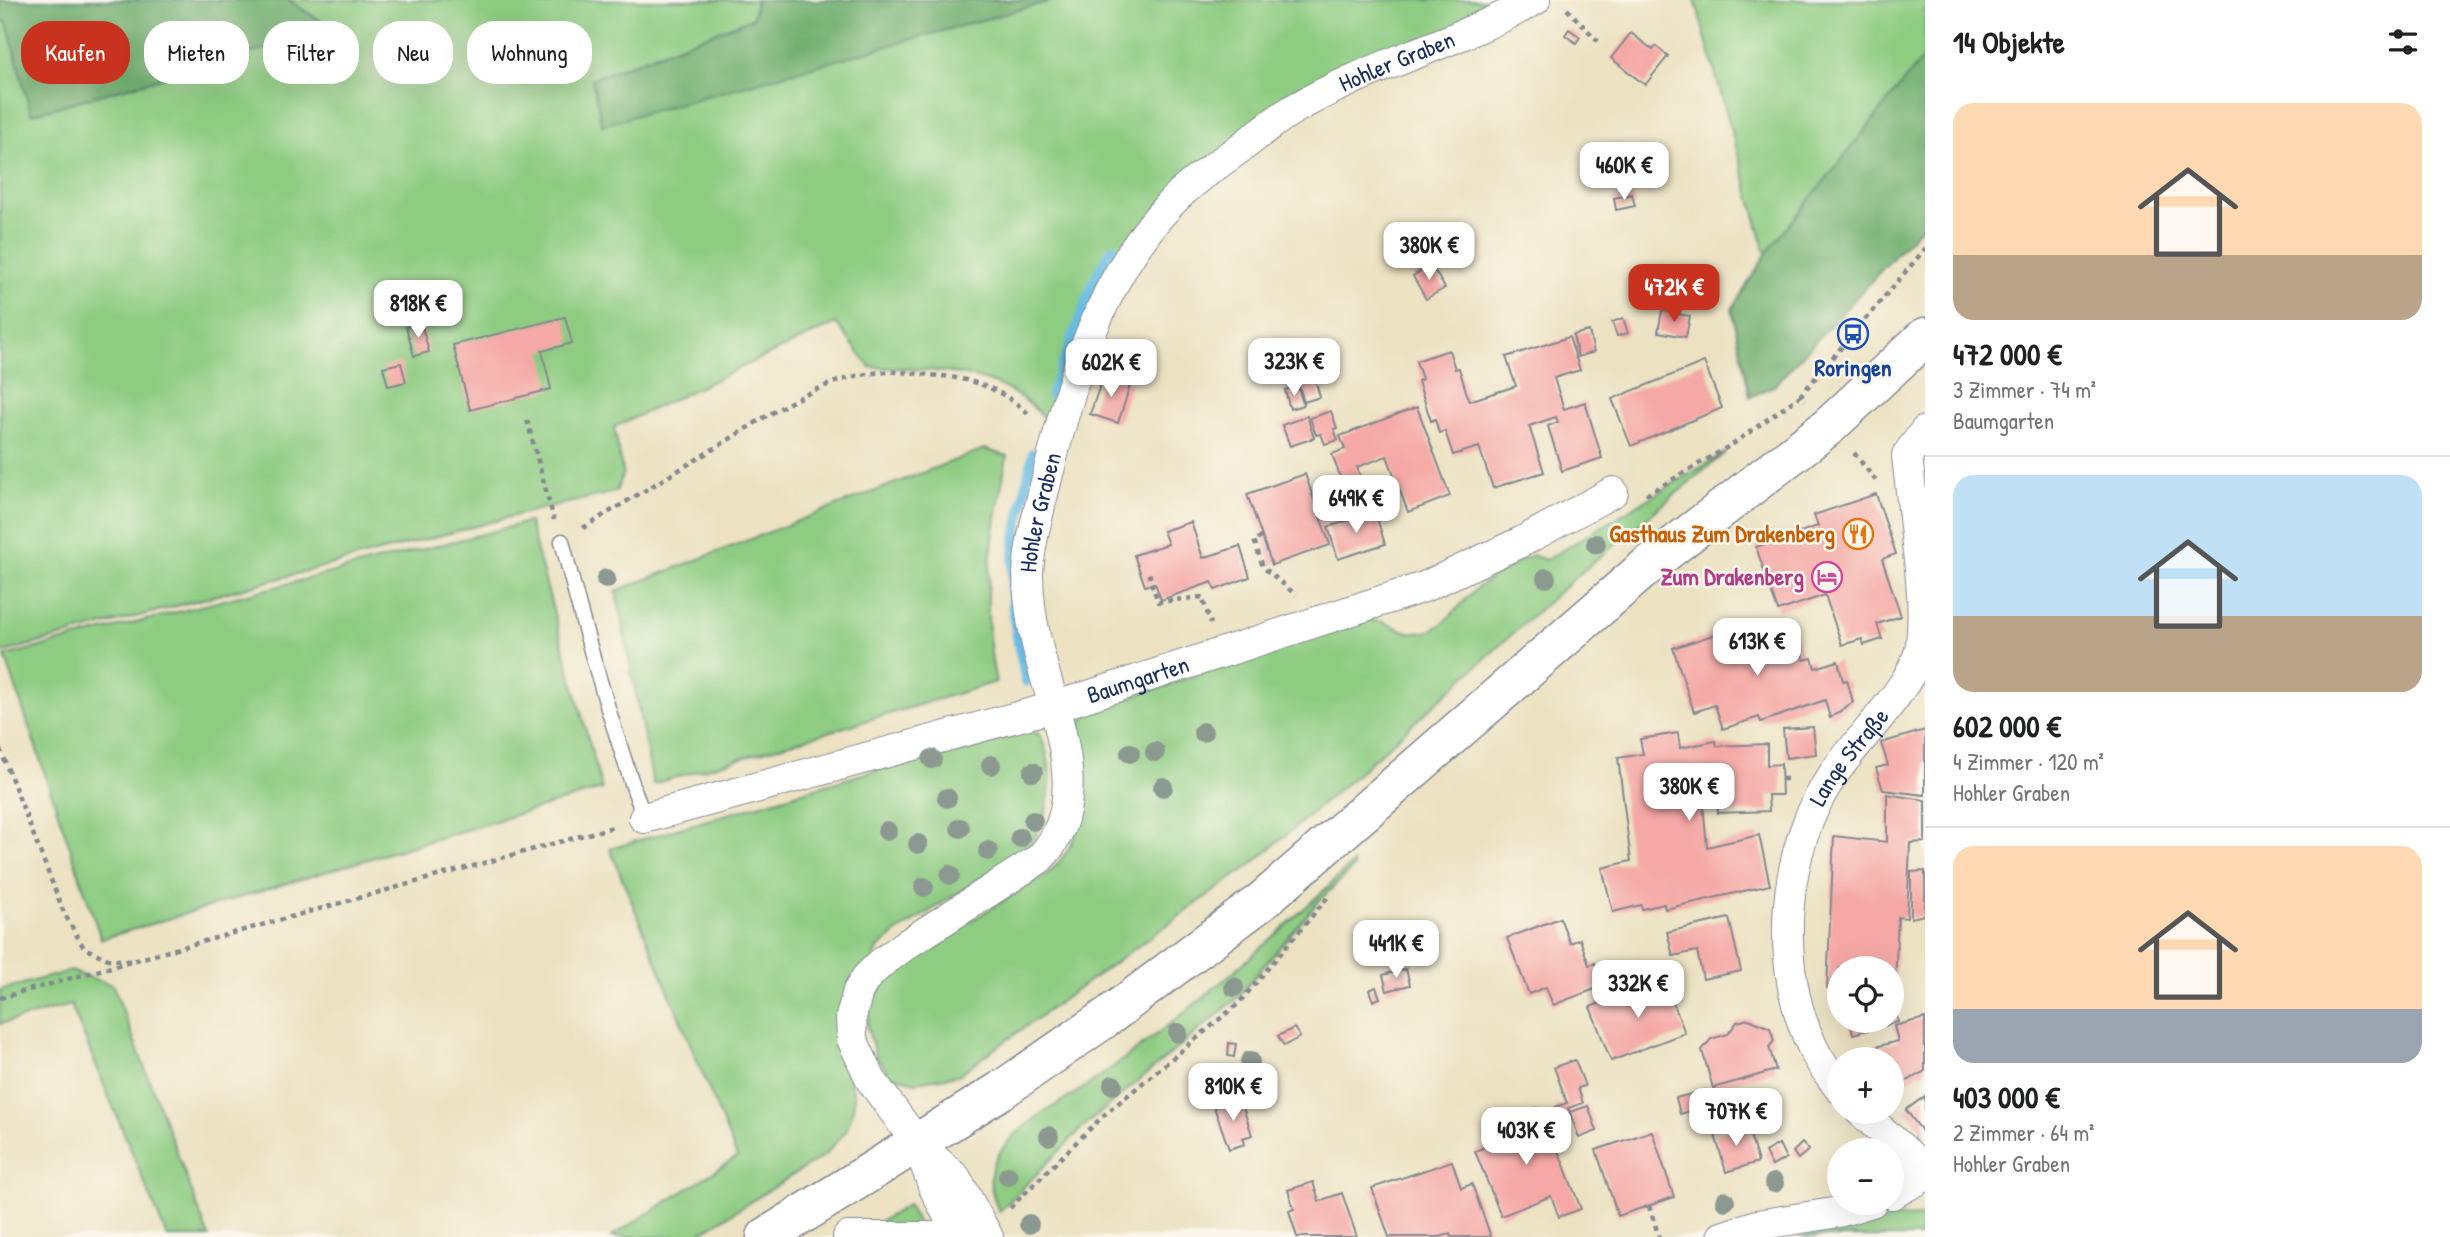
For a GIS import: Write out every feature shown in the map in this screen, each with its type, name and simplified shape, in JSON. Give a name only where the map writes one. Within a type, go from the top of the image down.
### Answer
[{"type":"main road","points":[[766,1237],[918,1144],[1110,1015],[1262,901],[1645,568],[1828,427],[1925,337]]},
{"type":"street","name":"Hohler Graben","points":[[976,1233],[934,1188],[918,1144],[871,1080],[860,1059],[850,1028],[853,1007],[866,978],[880,964],[906,944],[1024,870],[1049,850],[1058,832],[1068,793],[1063,742],[1036,642],[1028,600],[1028,571],[1032,540],[1057,438],[1079,364],[1098,314],[1142,237],[1170,204],[1206,172],[1293,109],[1505,16],[1548,3]]},
{"type":"street","name":"Lange Straße","points":[[1827,1070],[1813,1050],[1798,1004],[1790,958],[1793,884],[1809,819],[1824,789],[1899,688],[1919,654],[1924,608],[1906,455],[1925,431]]},
{"type":"street","name":"Baumgarten","points":[[644,818],[1055,707],[1424,587],[1626,495]]},
{"type":"street","points":[[1875,1124],[1925,1169]]},
{"type":"street","points":[[1904,1187],[1925,1176]]},
{"type":"street","points":[[1722,1237],[1757,1225],[1827,1214]]},
{"type":"street","points":[[848,1237],[932,1237]]},
{"type":"lane","points":[[562,541],[581,619],[644,818]]},
{"type":"path","points":[[1548,3],[1599,42]]},
{"type":"path","points":[[1626,495],[1733,444],[1800,396],[1925,249]]},
{"type":"path","points":[[562,541],[803,395],[853,377],[887,372],[971,380],[994,388],[1016,402],[1057,438]]},
{"type":"path","points":[[1800,396],[1853,451],[1886,494],[1912,502]]},
{"type":"path","points":[[527,420],[551,511]]},
{"type":"path","points":[[1262,537],[1254,540],[1263,567],[1324,618]]},
{"type":"path","points":[[1152,575],[1149,576],[1158,601],[1202,597],[1220,652]]},
{"type":"path","points":[[0,749],[64,913],[84,948],[108,959],[136,961]]},
{"type":"path","points":[[0,998],[644,818]]},
{"type":"path","points":[[976,1233],[1001,1217],[1104,1115],[1238,1003],[1335,891]]},
{"type":"path","points":[[1649,1206],[1660,1237]]},
{"type":"green space","points":[[0,0],[288,0],[320,21],[263,21],[263,50],[249,54],[249,21],[144,21],[144,83],[31,114],[23,84],[130,84],[130,21],[21,21],[21,76],[7,23],[0,19]]},
{"type":"green space","points":[[288,0],[501,0],[546,5],[562,0],[756,0],[753,18],[592,79],[603,124],[1054,0],[1522,0],[1342,75],[1161,203],[1053,429],[1035,409],[994,383],[946,372],[870,367],[836,323],[614,427],[623,474],[616,492],[536,510],[0,653],[0,19],[7,23],[21,74],[21,84],[24,84],[32,114],[144,82],[249,84],[249,53],[263,49],[263,84],[359,84],[359,21],[321,21]]},
{"type":"green space","points":[[756,0],[1054,0],[602,125],[592,79],[753,18]]},
{"type":"green space","points":[[1695,0],[1925,0],[1925,55],[1766,254]]},
{"type":"green space","points":[[1925,55],[1925,223],[1774,386],[1750,397],[1732,309],[1766,254]]},
{"type":"green space","points":[[984,449],[1007,456],[993,541],[988,597],[988,625],[996,682],[653,784],[616,591]]},
{"type":"green space","points":[[1726,452],[1571,581],[1355,776],[1252,864],[958,1075],[916,1082],[890,1075],[875,1055],[867,1025],[870,1009],[890,975],[911,957],[1046,875],[1068,850],[1075,837],[1083,809],[1084,778],[1079,728],[1091,710],[1366,620],[1380,621],[1408,632],[1428,632],[1445,622],[1474,591],[1500,573],[1532,555],[1546,560]]},
{"type":"green space","points":[[529,522],[602,789],[101,939],[5,656]]},
{"type":"green space","points":[[1012,730],[1029,730],[1040,735],[1045,749],[1050,778],[1043,819],[1030,846],[896,933],[878,948],[840,1047],[854,1096],[853,1112],[846,1131],[825,1155],[694,1237],[611,1237],[737,1157],[610,849]]},
{"type":"green space","points":[[1353,863],[1354,867],[1317,903],[1235,1000],[1083,1127],[999,1212],[992,1191],[991,1171],[1005,1145],[1015,1135],[1038,1116],[1105,1073],[1183,1014],[1306,908]]},
{"type":"green space","points":[[70,971],[113,985],[209,1237],[167,1237],[71,1005],[0,1024],[0,990]]},
{"type":"green space","points":[[908,1205],[921,1229],[869,1228]]},
{"type":"green space","points":[[1925,1217],[1925,1237],[1798,1237],[1896,1218]]},
{"type":"building","points":[[1569,29],[1580,37],[1576,43],[1565,35]]},
{"type":"building","points":[[1631,33],[1653,50],[1656,46],[1668,56],[1645,85],[1611,58]]},
{"type":"building","points":[[1632,194],[1635,206],[1616,210],[1614,198]]},
{"type":"building","points":[[1431,265],[1445,288],[1426,299],[1413,276]]},
{"type":"building","points":[[1662,311],[1690,316],[1686,337],[1658,332]]},
{"type":"building","points":[[565,317],[572,343],[542,351],[551,389],[470,410],[453,345]]},
{"type":"building","points":[[1623,318],[1628,333],[1617,336],[1612,322]]},
{"type":"building","points":[[421,323],[429,352],[414,356],[406,327]]},
{"type":"building","points":[[1589,331],[1594,352],[1578,357],[1573,335]]},
{"type":"building","points":[[1569,337],[1580,370],[1554,378],[1564,409],[1585,402],[1602,458],[1562,471],[1548,426],[1558,422],[1556,417],[1529,426],[1544,472],[1493,488],[1479,447],[1453,455],[1445,431],[1439,433],[1435,419],[1431,421],[1418,381],[1422,379],[1416,361],[1449,350],[1455,369],[1459,368],[1469,401],[1516,386],[1506,357]]},
{"type":"building","points":[[1308,355],[1320,397],[1304,402],[1291,360]]},
{"type":"building","points":[[1704,362],[1722,408],[1631,446],[1612,399]]},
{"type":"building","points":[[401,363],[406,382],[388,386],[383,367]]},
{"type":"building","points":[[1104,374],[1131,383],[1118,423],[1090,414]]},
{"type":"building","points":[[1298,386],[1303,405],[1290,409],[1285,390]]},
{"type":"building","points":[[1417,407],[1450,496],[1408,512],[1387,456],[1357,467],[1362,482],[1344,488],[1332,454],[1345,449],[1340,436]]},
{"type":"building","points":[[1331,411],[1338,440],[1325,444],[1321,434],[1316,435],[1310,418]]},
{"type":"building","points":[[1307,416],[1314,438],[1290,446],[1282,425]]},
{"type":"building","points":[[1305,474],[1330,545],[1272,565],[1247,494]]},
{"type":"building","name":"Zum Drakenberg","points":[[1876,494],[1896,554],[1882,559],[1901,616],[1877,624],[1882,639],[1864,645],[1862,639],[1842,645],[1825,595],[1778,611],[1756,547],[1818,526],[1814,515]]},
{"type":"building","points":[[1375,512],[1385,544],[1338,559],[1328,527]]},
{"type":"building","points":[[1191,522],[1203,558],[1240,546],[1250,577],[1215,590],[1212,582],[1161,600],[1155,583],[1145,586],[1134,555],[1168,544],[1163,531]]},
{"type":"building","points":[[1741,626],[1748,648],[1794,632],[1804,660],[1812,658],[1815,668],[1838,661],[1843,681],[1847,680],[1853,702],[1830,718],[1825,700],[1761,722],[1759,717],[1723,729],[1715,705],[1694,712],[1673,648]]},
{"type":"building","points":[[1813,727],[1816,754],[1786,758],[1783,729]]},
{"type":"building","points":[[1925,730],[1925,795],[1883,790],[1876,768],[1888,765],[1881,743]]},
{"type":"building","points":[[1678,733],[1680,748],[1716,741],[1717,746],[1767,744],[1767,765],[1781,764],[1782,795],[1768,795],[1769,811],[1718,813],[1717,771],[1700,771],[1707,847],[1759,835],[1770,885],[1665,909],[1664,904],[1642,909],[1641,905],[1613,912],[1602,868],[1631,861],[1618,758],[1643,754],[1640,739]]},
{"type":"building","points":[[1887,794],[1925,800],[1925,842],[1910,843],[1907,918],[1898,917],[1896,956],[1828,956],[1834,836],[1887,842]]},
{"type":"building","points":[[1925,871],[1925,915],[1911,918],[1911,872]]},
{"type":"building","points":[[1560,918],[1570,943],[1580,939],[1589,965],[1595,963],[1603,986],[1553,1005],[1546,987],[1529,994],[1507,938]]},
{"type":"building","points":[[1729,918],[1741,971],[1703,979],[1697,951],[1673,956],[1667,932]]},
{"type":"building","points":[[1406,969],[1410,985],[1387,991],[1383,975]]},
{"type":"building","points":[[1664,979],[1685,1033],[1611,1061],[1590,1007]]},
{"type":"building","points":[[1376,987],[1380,998],[1373,1001],[1369,990]]},
{"type":"building","points":[[1925,1018],[1925,1071],[1904,1081],[1904,1047],[1875,1047],[1898,1041],[1896,1033],[1904,1033],[1904,1023]]},
{"type":"building","points":[[1749,1019],[1770,1028],[1774,1041],[1769,1047],[1776,1070],[1713,1088],[1702,1050],[1711,1039],[1728,1034],[1737,1022]]},
{"type":"building","points":[[1294,1028],[1300,1037],[1284,1046],[1278,1036]]},
{"type":"building","points":[[1229,1043],[1236,1044],[1234,1057],[1228,1056]]},
{"type":"building","points":[[1575,1060],[1585,1086],[1578,1088],[1583,1103],[1568,1108],[1570,1112],[1588,1106],[1597,1131],[1579,1138],[1570,1113],[1559,1117],[1555,1107],[1567,1103],[1554,1067]]},
{"type":"building","points":[[1706,1090],[1711,1105],[1680,1114],[1676,1098]]},
{"type":"building","points":[[1925,1096],[1925,1135],[1906,1110]]},
{"type":"building","points":[[1240,1098],[1252,1135],[1243,1138],[1245,1144],[1229,1149],[1214,1107]]},
{"type":"building","points":[[1537,1111],[1543,1124],[1547,1122],[1581,1209],[1559,1217],[1551,1196],[1501,1216],[1475,1151],[1488,1146],[1484,1135],[1523,1120],[1522,1117]]},
{"type":"building","points":[[1747,1125],[1758,1162],[1726,1172],[1715,1135]]},
{"type":"building","points":[[1652,1131],[1674,1197],[1618,1216],[1596,1150]]},
{"type":"building","points":[[1802,1143],[1809,1150],[1798,1159],[1793,1152]]},
{"type":"building","points":[[1779,1144],[1786,1158],[1772,1166],[1765,1152]]},
{"type":"building","points":[[1452,1161],[1461,1188],[1472,1184],[1491,1237],[1451,1237],[1450,1234],[1440,1237],[1389,1237],[1372,1188]]},
{"type":"building","points":[[1313,1182],[1319,1201],[1342,1193],[1357,1237],[1297,1237],[1289,1211],[1294,1209],[1288,1190]]},
{"type":"waterway","points":[[1051,395],[1097,274],[1113,248]]},
{"type":"waterway","points":[[1026,682],[1014,619],[1012,581],[1017,533],[1033,453]]},
{"type":"place","name":"Roringen","points":[[1853,334]]},
{"type":"place","name":"Gasthaus Zum Drakenberg","points":[[1858,534]]},
{"type":"place","name":"Zum Drakenberg","points":[[1827,577]]}]
